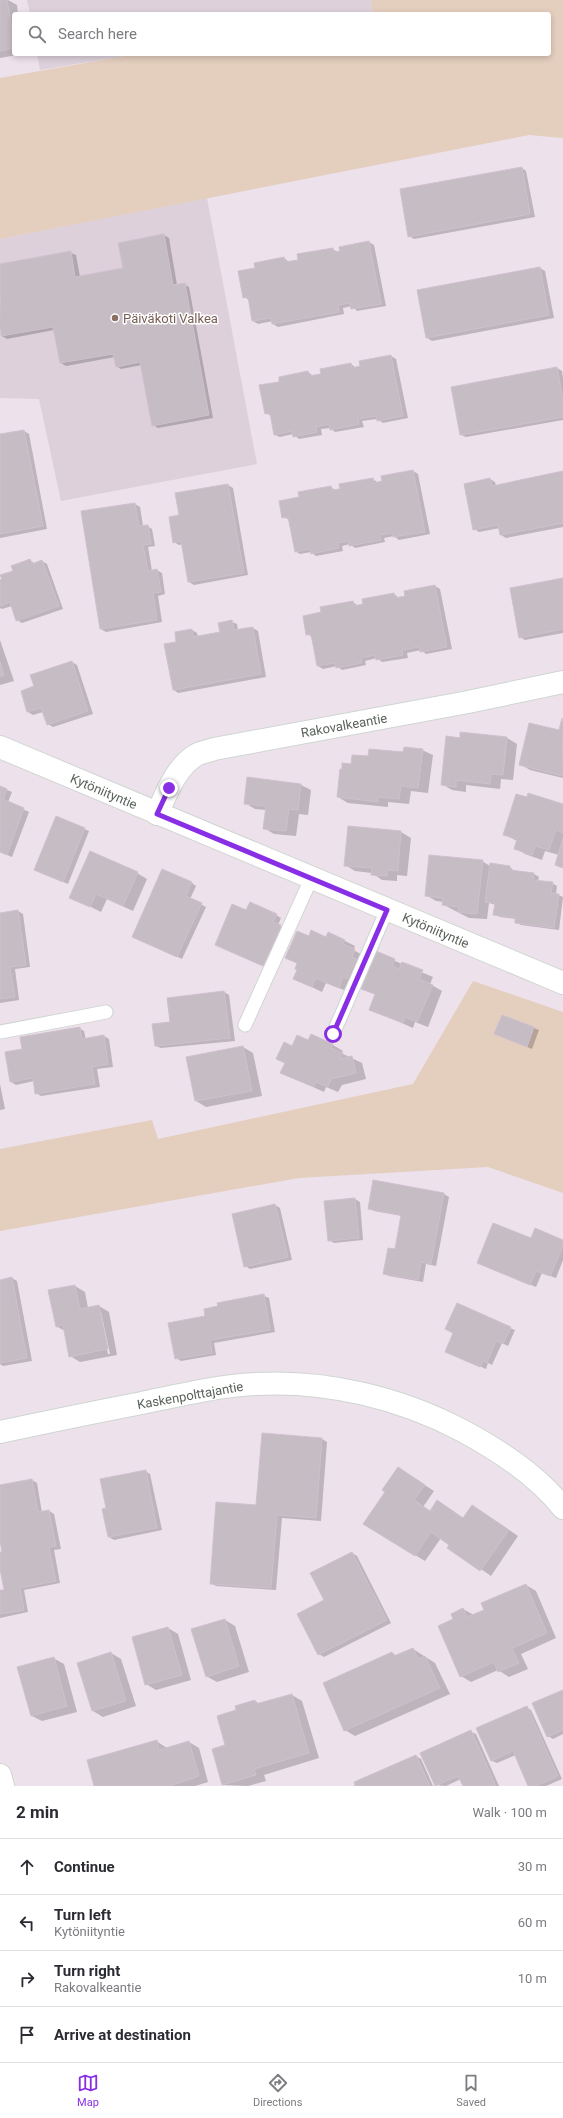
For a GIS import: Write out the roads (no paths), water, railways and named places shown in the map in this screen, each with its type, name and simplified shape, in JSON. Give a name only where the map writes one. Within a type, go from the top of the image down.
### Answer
[{"type":"street","name":"Rakovalkeantie","points":[[157,814],[169,788],[182,769],[196,755],[214,749],[468,702],[563,682]]},
{"type":"street","name":"Kytöniityntie","points":[[0,747],[563,983]]},
{"type":"street","name":"Kaskenpolttajantie","points":[[0,1432],[218,1387],[258,1384],[345,1390],[397,1403],[443,1421],[481,1441],[549,1490],[563,1508]]},
{"type":"street","points":[[0,1775],[3,1786]]},
{"type":"lane","points":[[246,1025],[311,878]]},
{"type":"lane","points":[[333,1034],[387,910]]},
{"type":"lane","points":[[0,1032],[106,1012]]},
{"type":"place","name":"Päiväkoti Valkea","points":[[115,318]]}]
